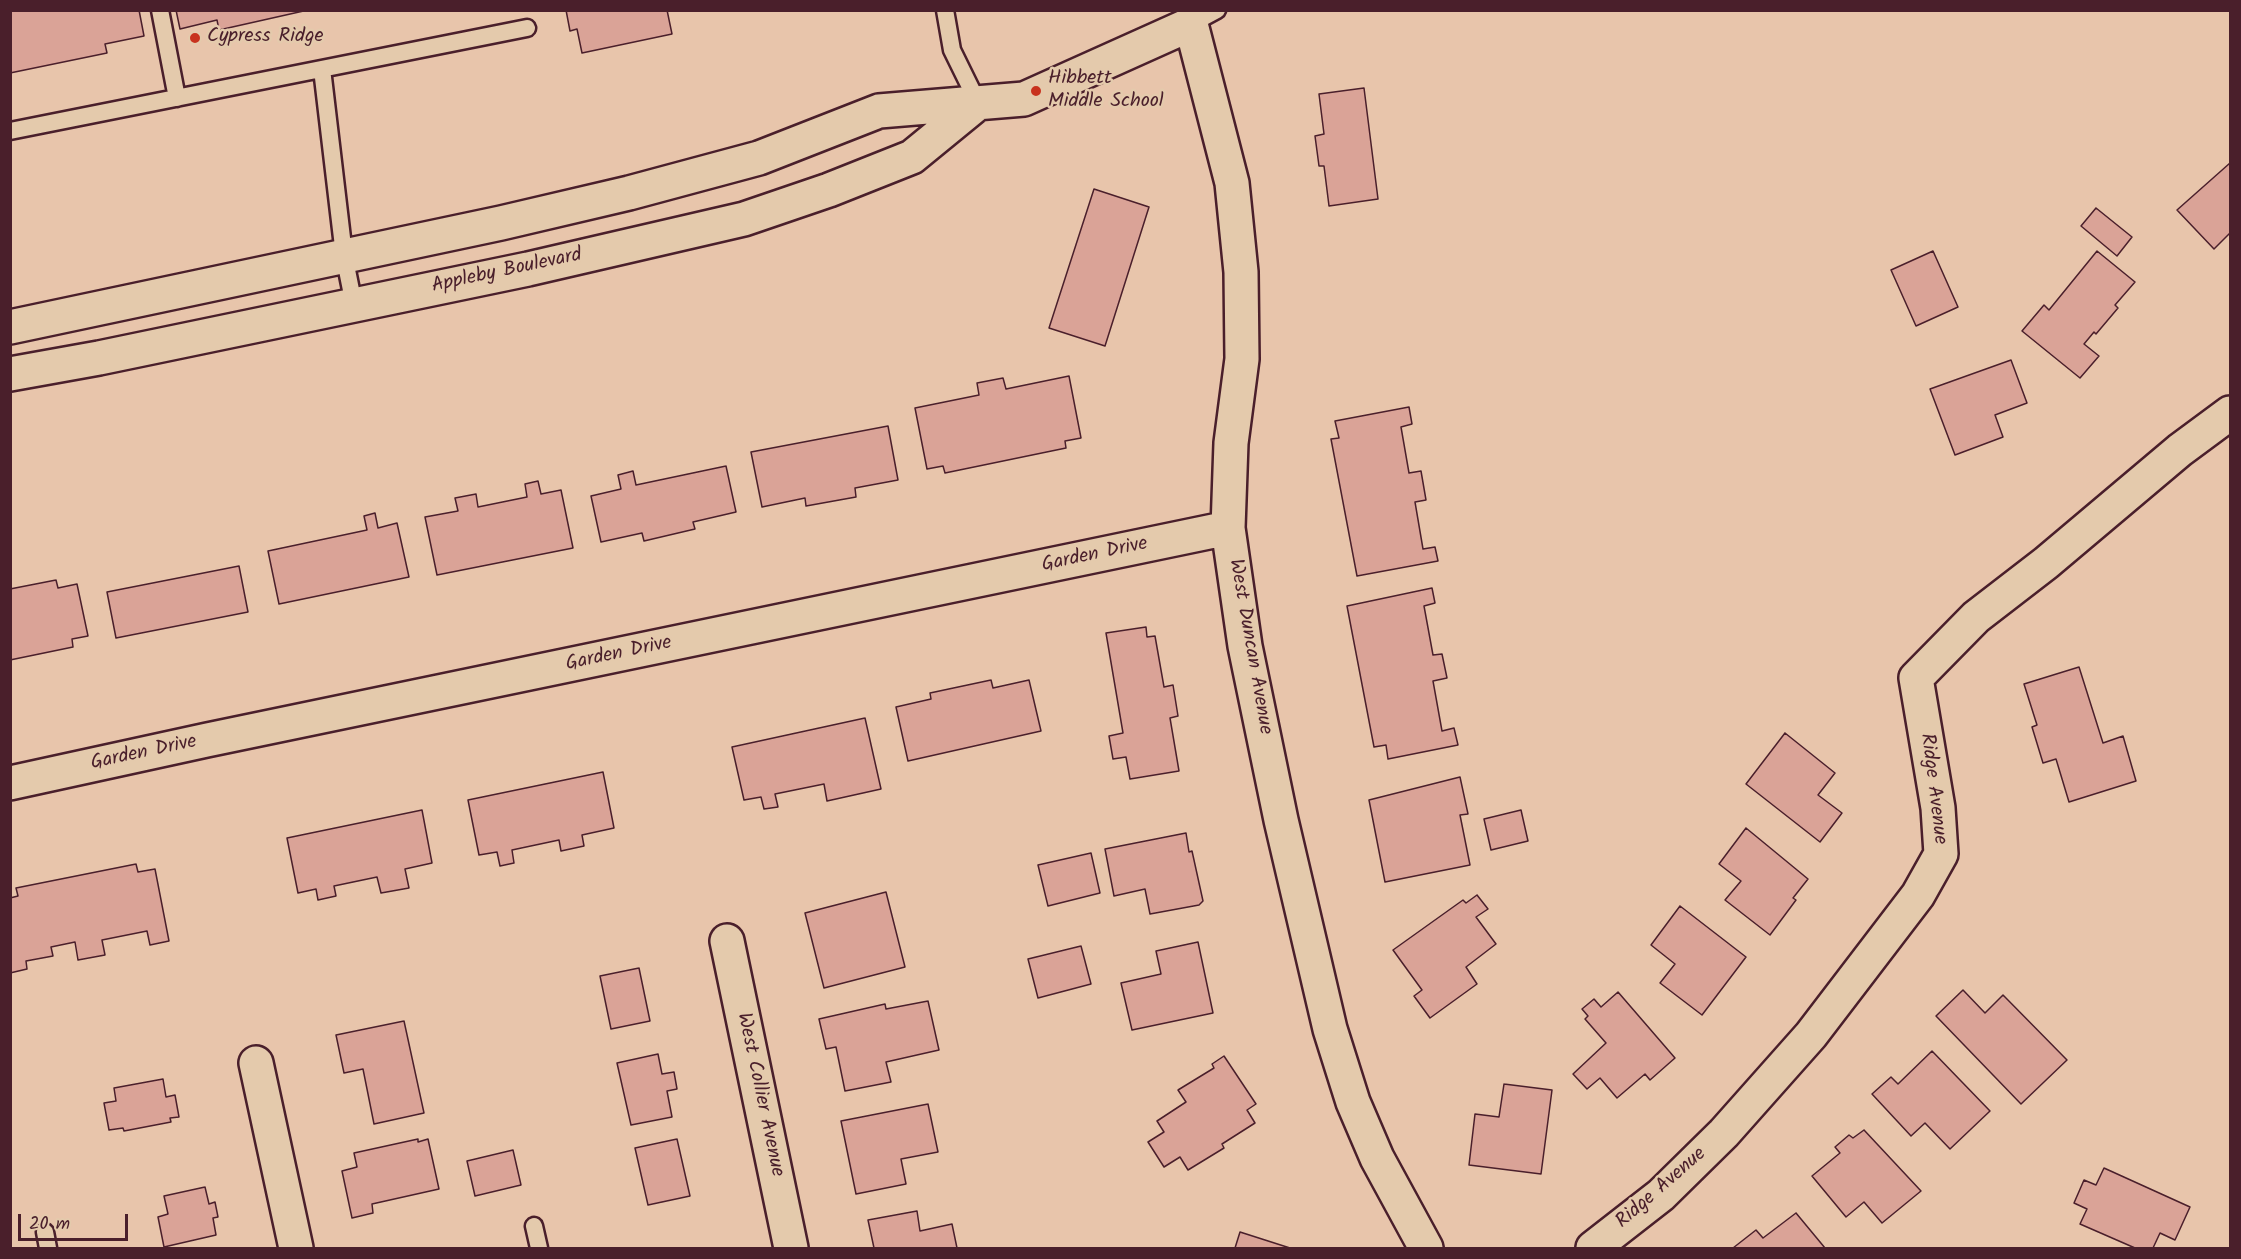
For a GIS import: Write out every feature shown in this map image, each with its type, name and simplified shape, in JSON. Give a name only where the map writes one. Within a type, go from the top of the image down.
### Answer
[{"type":"street","points":[[10,327],[501,223],[651,187],[759,158],[879,111],[1024,99],[1204,17]]},
{"type":"street","name":"West Duncan Avenue","points":[[1204,17],[1232,183],[1241,272],[1242,359],[1231,443],[1228,528],[1245,646],[1281,820],[1330,1029],[1353,1102],[1377,1158],[1426,1248]]},
{"type":"street","name":"Appleby Boulevard","points":[[10,374],[354,305],[744,219],[829,190],[912,156],[978,103]]},
{"type":"street","name":"Ridge Avenue","points":[[1593,1248],[1661,1196],[1724,1133],[1811,1035],[1918,895],[1941,854],[1938,808],[1917,678],[1976,617],[2046,563],[2180,450],[2230,413]]},
{"type":"street","name":"Garden Drive","points":[[10,783],[1228,528]]},
{"type":"street","name":"West Collier Avenue","points":[[727,941],[791,1248]]},
{"type":"street","points":[[256,1063],[296,1248]]},
{"type":"lane","points":[[160,10],[177,98]]},
{"type":"lane","points":[[945,10],[952,50],[978,103]]},
{"type":"lane","points":[[10,131],[527,28]]},
{"type":"lane","points":[[322,69],[344,255],[354,305]]},
{"type":"lane","points":[[534,1226],[539,1248]]},
{"type":"building","points":[[10,10],[139,10],[144,36],[105,44],[107,53],[10,73]]},
{"type":"building","points":[[176,10],[308,10],[219,30],[217,20],[180,29]]},
{"type":"building","points":[[566,10],[667,10],[672,34],[582,53],[577,29],[570,31]]},
{"type":"building","points":[[1364,88],[1378,199],[1329,206],[1324,166],[1319,166],[1315,136],[1324,134],[1319,94]]},
{"type":"building","points":[[2230,163],[2230,233],[2214,249],[2177,210]]},
{"type":"building","points":[[1094,189],[1149,207],[1105,346],[1049,328]]},
{"type":"building","points":[[2096,208],[2132,237],[2117,256],[2081,226]]},
{"type":"building","points":[[1933,251],[1958,307],[1916,326],[1891,270]]},
{"type":"building","points":[[2097,251],[2135,282],[2115,305],[2118,308],[2096,334],[2094,332],[2084,344],[2099,356],[2080,378],[2022,331],[2044,305],[2049,310]]},
{"type":"building","points":[[2011,360],[2027,403],[1995,415],[2003,437],[1955,455],[1930,389]]},
{"type":"building","points":[[1069,376],[1081,438],[1065,441],[1066,448],[945,473],[943,466],[927,469],[915,408],[979,395],[977,383],[1003,378],[1006,389]]},
{"type":"building","points":[[1409,407],[1412,424],[1401,427],[1409,473],[1421,471],[1426,500],[1415,502],[1423,549],[1435,547],[1438,561],[1357,576],[1331,439],[1339,438],[1335,421]]},
{"type":"building","points":[[888,426],[898,480],[855,488],[856,497],[806,506],[805,498],[762,507],[751,452]]},
{"type":"building","points":[[726,466],[736,512],[693,522],[695,529],[644,541],[642,533],[601,542],[591,496],[621,489],[618,475],[633,471],[636,485]]},
{"type":"building","points":[[538,481],[541,494],[561,490],[573,548],[437,575],[425,517],[458,511],[455,498],[476,494],[478,507],[527,497],[525,484]]},
{"type":"building","points":[[375,513],[378,528],[397,523],[409,577],[279,604],[268,551],[367,530],[364,516]]},
{"type":"building","points":[[239,566],[248,612],[116,638],[107,592]]},
{"type":"building","points":[[56,580],[58,588],[77,584],[88,636],[72,639],[73,647],[10,660],[10,589]]},
{"type":"building","points":[[1432,588],[1435,603],[1424,606],[1433,655],[1442,654],[1447,678],[1433,681],[1442,731],[1454,728],[1458,745],[1388,759],[1386,745],[1374,747],[1347,606]]},
{"type":"building","points":[[1146,627],[1147,637],[1155,636],[1164,687],[1173,685],[1178,716],[1170,718],[1179,771],[1130,779],[1126,757],[1113,759],[1109,736],[1123,733],[1106,633]]},
{"type":"building","points":[[2079,667],[2103,743],[2123,736],[2136,781],[2069,802],[2056,759],[2043,763],[2032,727],[2037,725],[2024,684]]},
{"type":"building","points":[[991,680],[993,688],[1029,680],[1041,731],[908,761],[896,707],[931,699],[930,693]]},
{"type":"building","points":[[865,718],[881,789],[827,801],[824,784],[775,794],[778,807],[764,809],[761,797],[744,800],[732,747]]},
{"type":"building","points":[[1785,733],[1835,773],[1818,795],[1842,813],[1820,842],[1746,784]]},
{"type":"building","points":[[603,772],[614,828],[582,835],[584,846],[561,851],[559,840],[512,850],[514,863],[500,866],[497,852],[479,855],[468,800]]},
{"type":"building","points":[[1460,777],[1468,814],[1460,815],[1470,865],[1385,882],[1369,800]]},
{"type":"building","points":[[422,810],[432,863],[405,869],[409,888],[381,893],[377,877],[334,886],[336,896],[318,900],[316,889],[298,893],[287,838]]},
{"type":"building","points":[[1521,810],[1528,841],[1491,850],[1484,819]]},
{"type":"building","points":[[1746,828],[1808,879],[1793,898],[1796,900],[1770,935],[1725,900],[1741,881],[1719,864]]},
{"type":"building","points":[[1186,833],[1203,901],[1199,905],[1150,914],[1145,889],[1114,896],[1105,849]]},
{"type":"building","points":[[1091,853],[1100,893],[1048,906],[1038,865]]},
{"type":"building","points":[[136,864],[138,872],[155,869],[169,941],[150,945],[147,931],[102,940],[105,955],[78,960],[75,942],[51,947],[53,956],[26,961],[27,969],[10,973],[10,898],[18,896],[16,888]]},
{"type":"building","points":[[886,892],[905,967],[824,988],[805,913]]},
{"type":"building","points":[[1477,895],[1488,909],[1476,917],[1496,944],[1466,967],[1477,984],[1430,1018],[1414,996],[1422,990],[1393,950],[1463,900],[1466,903]]},
{"type":"building","points":[[1680,906],[1746,957],[1702,1015],[1660,983],[1675,964],[1651,945]]},
{"type":"building","points":[[1198,942],[1213,1013],[1132,1030],[1121,983],[1161,974],[1156,951]]},
{"type":"building","points":[[1081,946],[1091,984],[1038,998],[1028,959]]},
{"type":"building","points":[[639,968],[650,1021],[611,1029],[600,976]]},
{"type":"building","points":[[1963,990],[1985,1013],[2003,995],[2067,1060],[2021,1104],[1936,1016]]},
{"type":"building","points":[[1618,992],[1675,1058],[1650,1080],[1645,1074],[1617,1098],[1600,1078],[1587,1089],[1573,1074],[1606,1043],[1585,1019],[1588,1016],[1582,1009],[1594,999],[1601,1007]]},
{"type":"building","points":[[928,1001],[939,1050],[886,1062],[891,1082],[845,1091],[836,1047],[826,1049],[819,1019],[885,1004],[886,1009]]},
{"type":"building","points":[[404,1021],[424,1113],[374,1124],[363,1069],[344,1073],[336,1035]]},
{"type":"building","points":[[1932,1051],[1990,1111],[1950,1149],[1925,1123],[1911,1136],[1872,1094],[1891,1077],[1898,1084]]},
{"type":"building","points":[[658,1054],[662,1074],[674,1072],[677,1089],[667,1091],[672,1117],[631,1125],[617,1063]]},
{"type":"building","points":[[1224,1056],[1256,1104],[1247,1110],[1255,1123],[1222,1144],[1224,1148],[1188,1170],[1180,1157],[1164,1167],[1148,1142],[1164,1132],[1157,1121],[1186,1102],[1178,1090],[1214,1068],[1212,1064]]},
{"type":"building","points":[[163,1079],[166,1097],[175,1095],[179,1117],[170,1118],[171,1122],[124,1131],[123,1128],[109,1130],[104,1103],[116,1101],[114,1088]]},
{"type":"building","points":[[1504,1084],[1552,1090],[1541,1174],[1469,1165],[1475,1114],[1499,1117]]},
{"type":"building","points":[[928,1104],[938,1152],[901,1159],[906,1184],[856,1194],[841,1121]]},
{"type":"building","points":[[1864,1130],[1921,1191],[1882,1223],[1864,1202],[1846,1217],[1812,1176],[1840,1153],[1835,1147],[1849,1135],[1853,1138]]},
{"type":"building","points":[[418,1139],[418,1142],[428,1139],[439,1189],[372,1204],[373,1213],[352,1218],[342,1171],[357,1167],[354,1153]]},
{"type":"building","points":[[677,1139],[690,1196],[648,1205],[635,1148]]},
{"type":"building","points":[[513,1150],[521,1185],[475,1196],[467,1161]]},
{"type":"building","points":[[2104,1168],[2190,1207],[2175,1240],[2160,1233],[2153,1248],[2135,1248],[2080,1224],[2087,1209],[2074,1203],[2084,1180],[2096,1185]]},
{"type":"building","points":[[205,1187],[209,1204],[215,1202],[218,1217],[213,1218],[216,1235],[164,1247],[158,1217],[168,1214],[164,1196]]},
{"type":"building","points":[[917,1211],[920,1231],[952,1224],[957,1248],[874,1248],[868,1220]]},
{"type":"building","points":[[1796,1213],[1825,1248],[1733,1248],[1756,1230],[1763,1238]]},
{"type":"building","points":[[1240,1232],[1290,1248],[1235,1248]]},
{"type":"place","name":"Cypress Ridge","points":[[195,38]]},
{"type":"place","name":"Hibbett Middle School","points":[[1036,91]]}]
